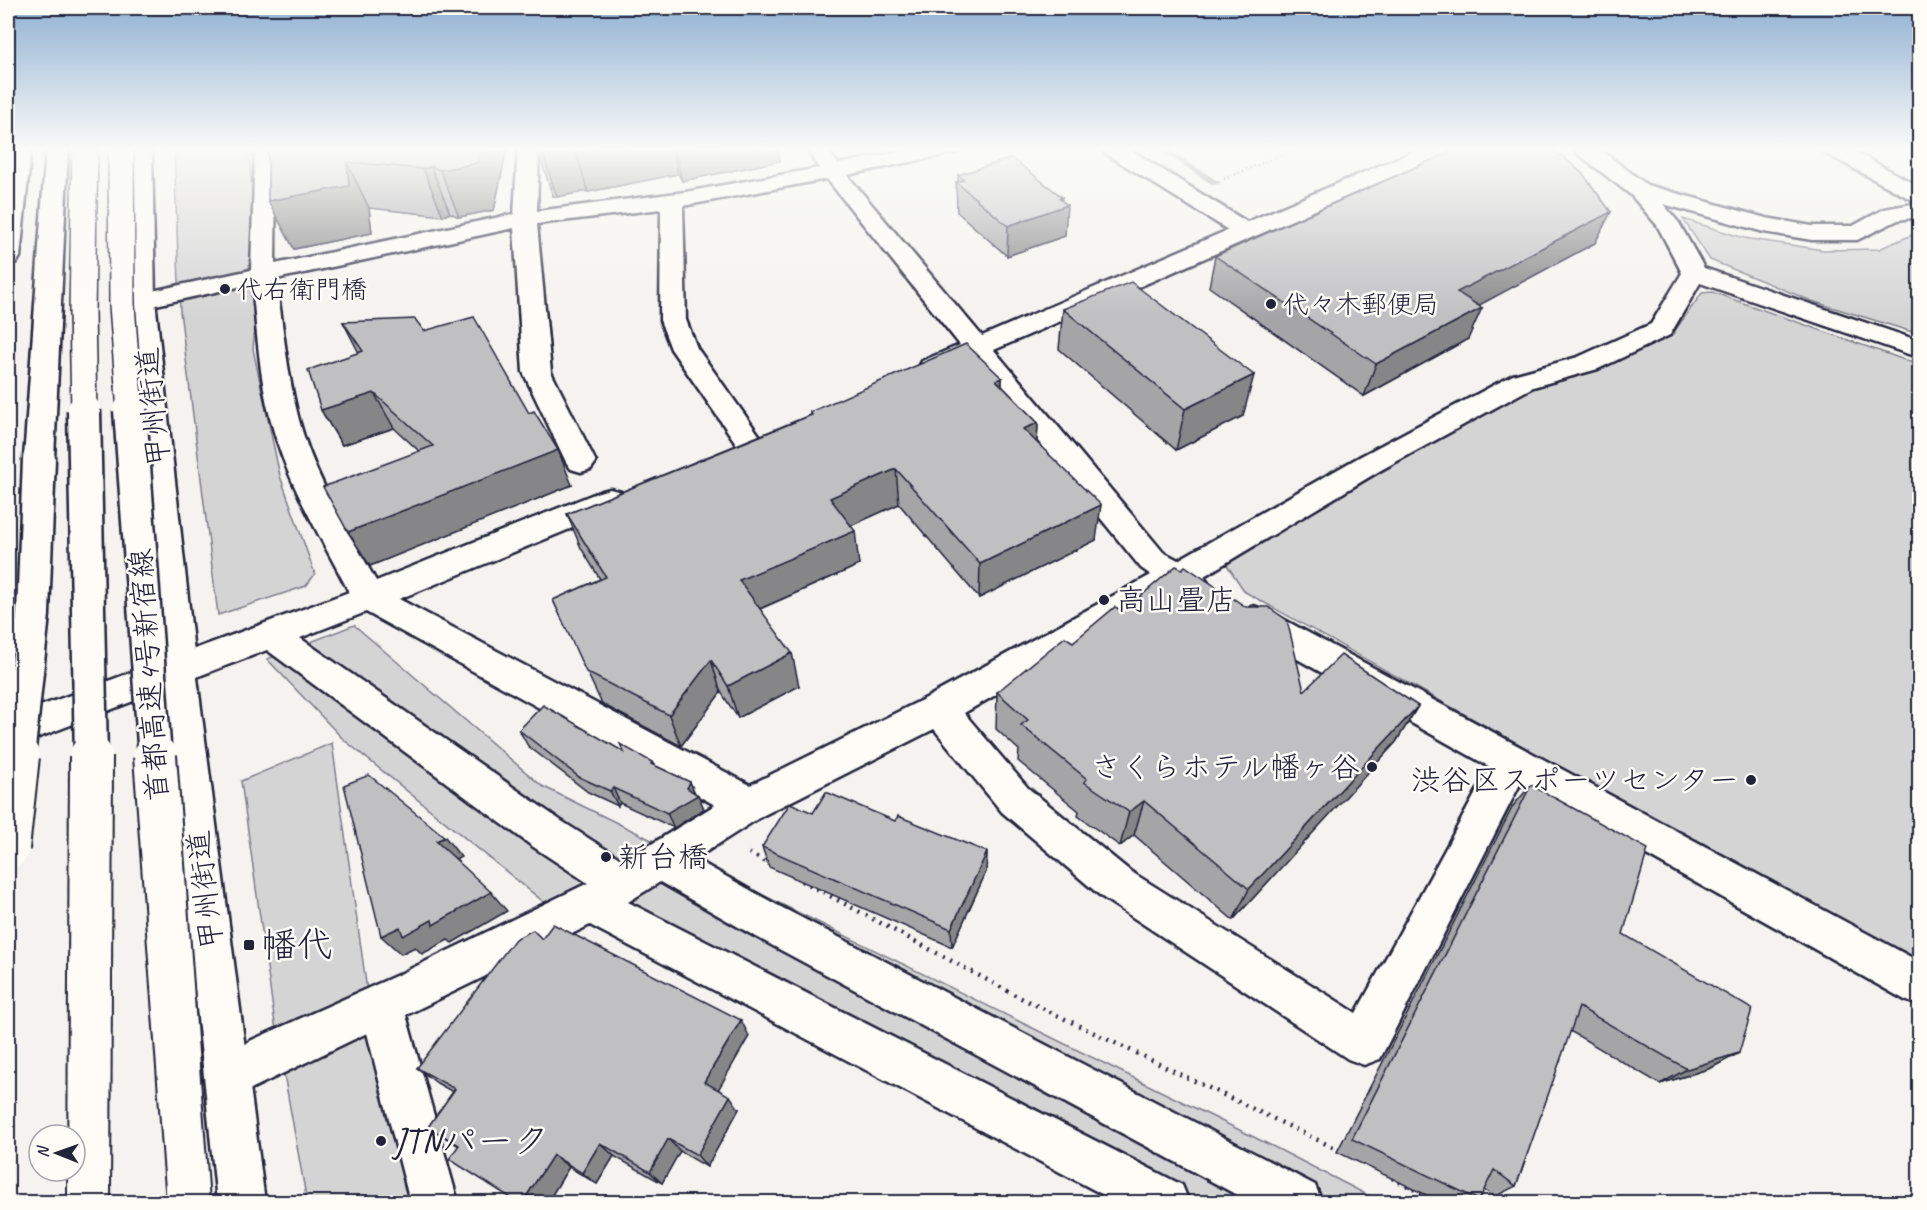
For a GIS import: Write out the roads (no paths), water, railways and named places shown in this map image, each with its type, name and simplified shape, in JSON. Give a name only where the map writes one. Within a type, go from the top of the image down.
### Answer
[{"type":"main road","points":[[8,257],[14,204]]},
{"type":"main road","points":[[8,848],[33,614],[44,355],[53,204]]},
{"type":"main road","points":[[84,204],[82,312],[92,788],[89,1203]]},
{"type":"main road","name":"首都高速4号新宿線","points":[[122,204],[122,305],[188,1203]]},
{"type":"main road","name":"甲州街道","points":[[141,204],[142,300],[179,669],[241,1203]]},
{"type":"main road","points":[[268,204],[263,273],[275,369],[285,421],[306,478],[368,598],[749,804]]},
{"type":"main road","points":[[526,204],[537,372],[581,462]]},
{"type":"main road","points":[[142,300],[525,219],[644,204]]},
{"type":"main road","points":[[672,204],[674,320],[684,349],[750,442]]},
{"type":"main road","points":[[859,204],[1152,560],[1177,576],[1920,985]]},
{"type":"main road","points":[[1203,204],[1245,231]]},
{"type":"main road","points":[[912,375],[1307,204]]},
{"type":"main road","points":[[1651,204],[1667,223],[1694,273],[1920,350]]},
{"type":"main road","points":[[1689,204],[1754,223],[1812,233],[1857,233],[1892,214],[1920,210]]},
{"type":"main road","points":[[228,1078],[268,1056],[381,1005],[607,894],[749,804],[939,709],[1371,464],[1523,381],[1588,363],[1661,329],[1694,273]]},
{"type":"main road","points":[[8,734],[368,598],[629,492]]},
{"type":"main road","points":[[271,635],[546,833],[607,894],[1165,1203]]},
{"type":"main road","points":[[939,709],[1015,800],[1116,884],[1364,1043],[1513,761]]},
{"type":"main road","points":[[661,861],[764,919],[1298,1203]]},
{"type":"main road","points":[[381,1005],[434,1203]]},
{"type":"place","name":"代右衛門橋","points":[[225,289]]},
{"type":"place","name":"代々木郵便局","points":[[1271,304]]},
{"type":"place","name":"高山畳店","points":[[1104,600]]},
{"type":"place","name":"さくらホテル幡ヶ谷","points":[[1372,767]]},
{"type":"place","name":"渋谷区スポーツセンター","points":[[1751,780]]},
{"type":"place","name":"新台橋","points":[[606,857]]},
{"type":"place","name":"幡代","points":[[249,945]]},
{"type":"place","name":"JTNパーク","points":[[381,1141]]}]
